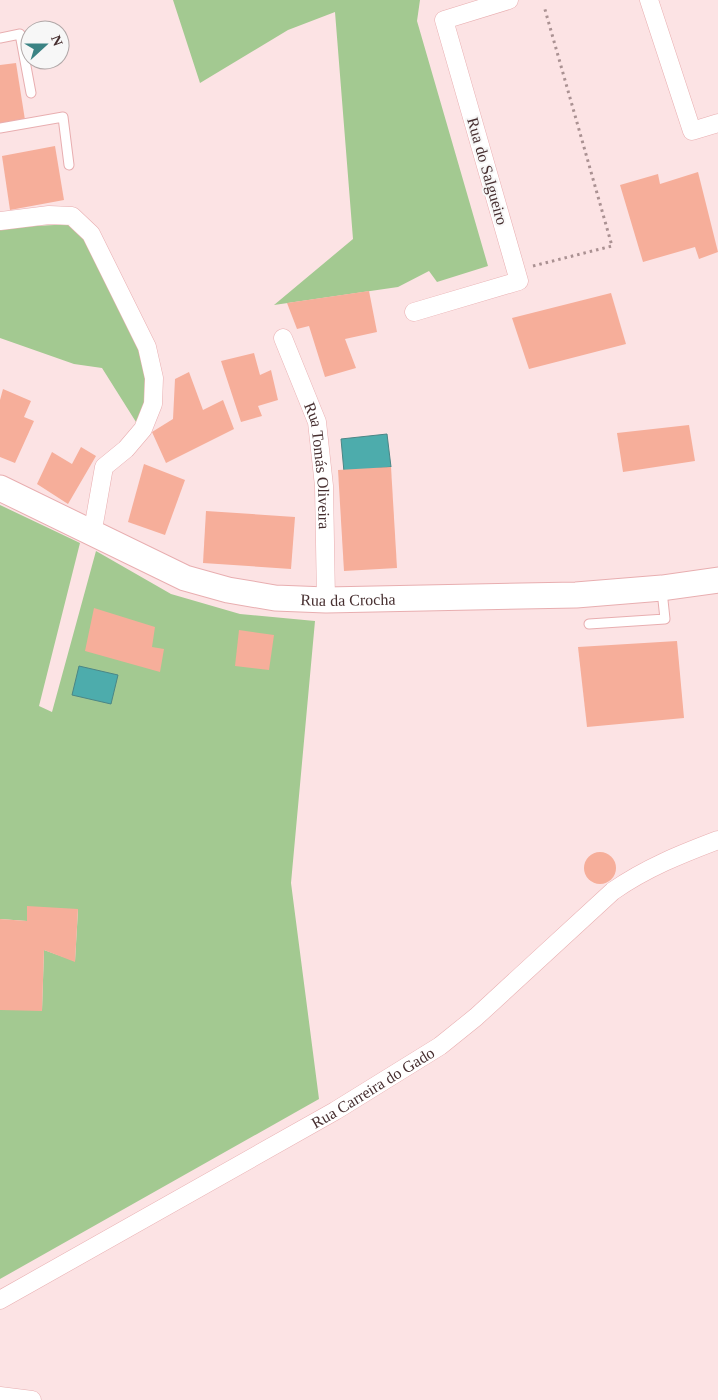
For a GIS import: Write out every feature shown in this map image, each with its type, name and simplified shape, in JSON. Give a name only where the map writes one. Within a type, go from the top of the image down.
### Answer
[{"type":"street","name":"Rua do Salgueiro","points":[[508,0],[444,20],[516,270]]},
{"type":"street","points":[[649,0],[692,132],[718,124]]},
{"type":"street","points":[[0,221],[49,216],[72,216],[91,234],[147,347],[154,378],[153,404],[143,429],[126,449],[104,467],[92,534]]},
{"type":"street","points":[[414,312],[519,281],[516,270]]},
{"type":"street","name":"Rua Tomás Oliveira","points":[[283,338],[317,422],[324,486],[326,600]]},
{"type":"street","name":"Rua da Crocha","points":[[0,488],[185,578],[228,590],[275,598],[326,600],[576,594],[662,588],[718,580]]},
{"type":"street","name":"Rua Carreira do Gado","points":[[0,1300],[151,1217],[398,1074],[440,1046],[476,1017],[613,891],[653,866],[718,840]]},
{"type":"street","points":[[0,1396],[32,1400]]},
{"type":"lane","points":[[0,38],[20,34],[31,93]]},
{"type":"lane","points":[[0,128],[62,117],[69,164]]},
{"type":"lane","points":[[589,624],[665,619],[662,588]]},
{"type":"path","points":[[516,270],[612,246],[544,6]]},
{"type":"green space","points":[[173,0],[420,0],[417,21],[488,266],[437,282],[429,271],[398,287],[274,305],[353,239],[335,12],[288,30],[200,83]]},
{"type":"green space","points":[[72,224],[88,239],[144,350],[148,402],[136,422],[102,368],[74,364],[0,338],[0,228]]},
{"type":"green space","points":[[0,505],[80,543],[39,706],[52,712],[96,551],[171,594],[240,614],[315,621],[291,883],[319,1099],[0,1279],[0,1010],[42,1010],[44,950],[75,961],[78,910],[27,907],[27,921],[0,919]]},
{"type":"water","points":[[387,434],[391,467],[344,472],[341,439]]},
{"type":"water","points":[[79,666],[118,675],[111,704],[72,695]]},
{"type":"building","points":[[16,63],[25,120],[0,124],[0,65]]},
{"type":"building","points":[[55,146],[64,200],[10,210],[2,156]]},
{"type":"building","points":[[698,172],[718,252],[699,259],[695,247],[643,262],[620,185],[658,174],[660,184]]},
{"type":"building","points":[[369,291],[377,332],[345,339],[356,368],[325,377],[309,326],[297,329],[287,303]]},
{"type":"building","points":[[611,293],[626,344],[529,369],[512,318]]},
{"type":"building","points":[[254,353],[260,375],[271,370],[278,400],[258,406],[262,416],[241,422],[221,361]]},
{"type":"building","points":[[189,372],[203,410],[223,400],[234,429],[166,463],[152,432],[173,419],[175,379]]},
{"type":"building","points":[[3,389],[31,401],[24,417],[34,421],[15,463],[0,457],[0,400]]},
{"type":"building","points":[[689,425],[695,461],[623,472],[617,433]]},
{"type":"building","points":[[81,447],[96,456],[68,504],[37,484],[52,452],[72,464]]},
{"type":"building","points":[[144,464],[185,480],[165,535],[128,522]]},
{"type":"building","points":[[391,467],[397,568],[344,571],[338,470]]},
{"type":"building","points":[[206,511],[295,517],[291,569],[203,563]]},
{"type":"building","points":[[94,608],[155,627],[152,647],[164,649],[160,672],[85,651]]},
{"type":"building","points":[[239,630],[274,635],[269,670],[235,666]]},
{"type":"building","points":[[677,641],[684,718],[587,727],[578,647]]},
{"type":"building","points":[[600,852],[606,853],[611,857],[615,862],[615,874],[611,879],[606,883],[600,884],[594,883],[589,879],[585,874],[584,868],[585,862],[589,857],[594,853]]},
{"type":"building","points":[[27,906],[78,909],[75,962],[44,950],[42,1011],[0,1010],[0,919],[27,921]]}]
